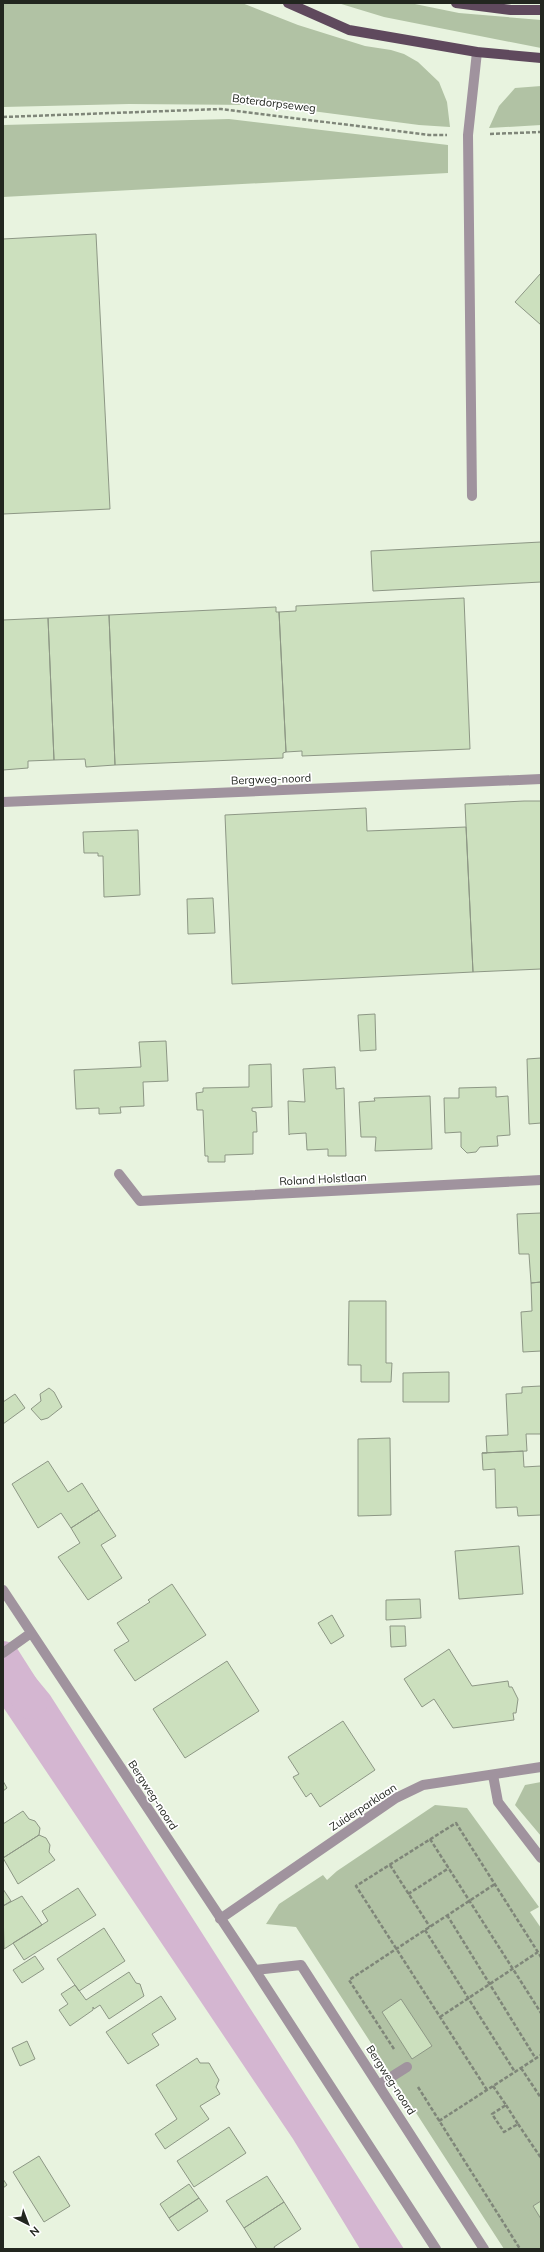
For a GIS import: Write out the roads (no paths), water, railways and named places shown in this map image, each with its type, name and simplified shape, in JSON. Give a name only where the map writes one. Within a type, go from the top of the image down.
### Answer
[{"type":"main road","points":[[288,3],[349,30],[477,52],[541,58]]},
{"type":"main road","points":[[456,3],[511,10],[541,10]]},
{"type":"street","points":[[472,496],[468,135],[477,52]]},
{"type":"street","name":"Bergweg-noord","points":[[3,802],[541,779]]},
{"type":"street","name":"Roland Holstlaan","points":[[119,1174],[140,1201],[541,1180]]},
{"type":"street","name":"Bergweg-noord","points":[[3,1590],[255,1970],[436,2249]]},
{"type":"street","points":[[3,1653],[31,1633]]},
{"type":"street","name":"Zuiderparklaan","points":[[220,1919],[396,1798],[422,1785],[536,1768]]},
{"type":"street","points":[[493,1775],[498,1802],[541,1858]]},
{"type":"street","name":"Bergweg-noord","points":[[255,1970],[301,1965],[380,2084],[484,2249]]},
{"type":"street","points":[[380,2084],[406,2067]]},
{"type":"waterway","points":[[3,1658],[31,1702]]}]
